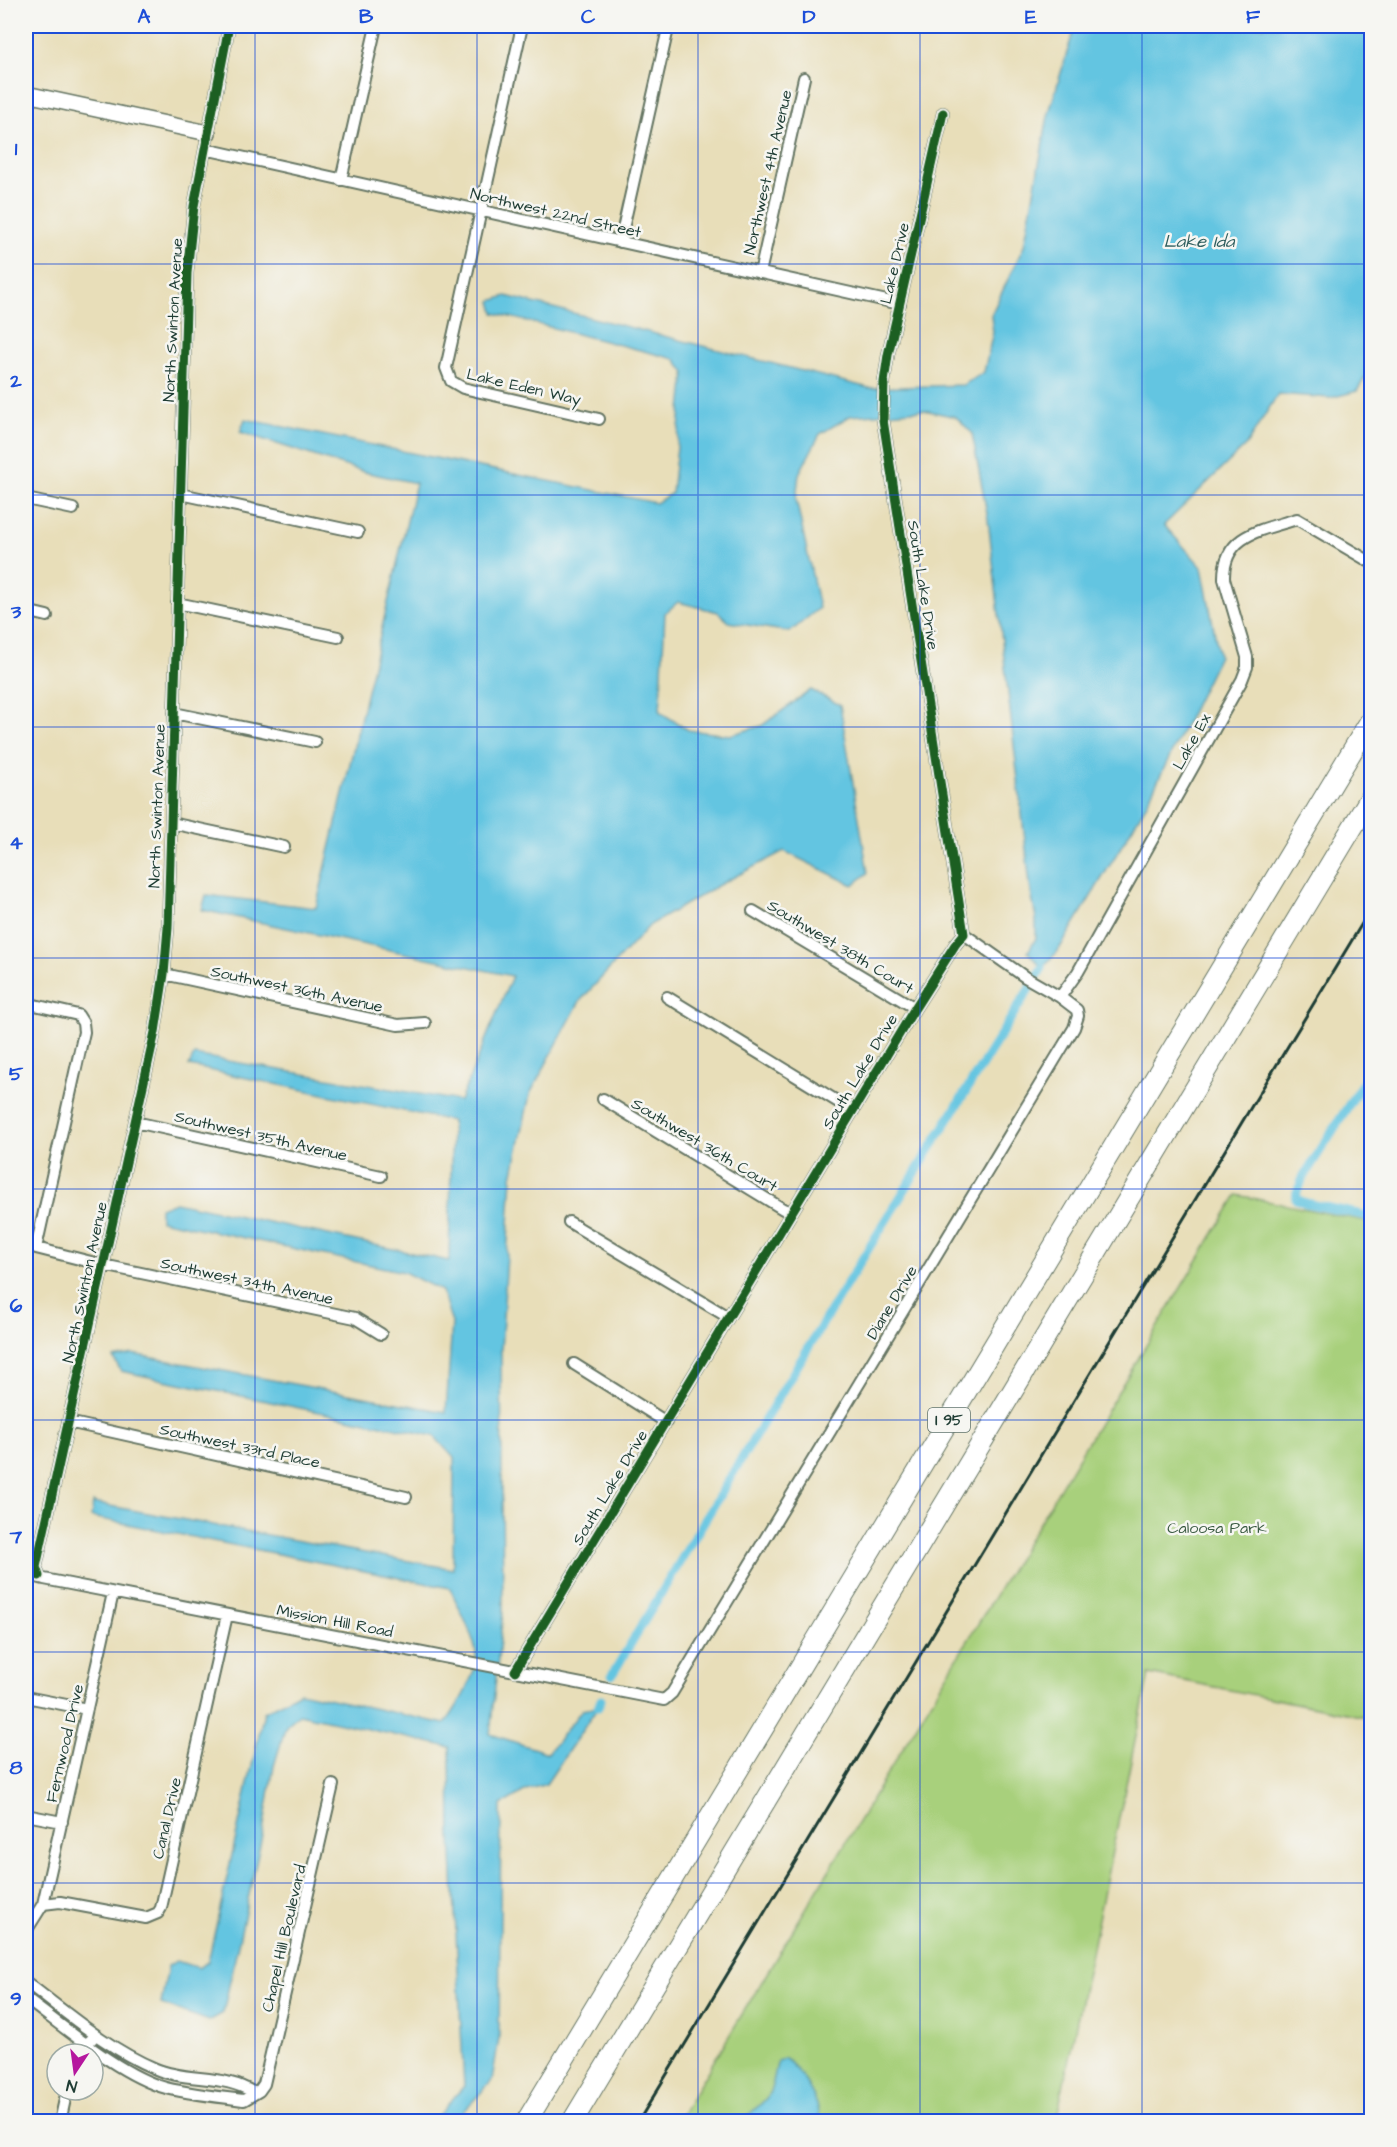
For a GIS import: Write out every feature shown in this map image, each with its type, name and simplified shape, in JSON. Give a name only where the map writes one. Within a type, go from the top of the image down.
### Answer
[{"type":"highway","name":"I 95","points":[[526,2121],[1371,718]]},
{"type":"highway","name":"I 95","points":[[572,2121],[1371,795]]},
{"type":"street","name":"North Swinton Avenue","points":[[39,1576],[36,1568],[155,1032],[164,974],[168,928],[187,273],[194,206],[229,26]]},
{"type":"street","points":[[341,180],[376,26]]},
{"type":"street","points":[[481,211],[522,26]]},
{"type":"street","points":[[620,242],[667,33]]},
{"type":"street","name":"Northwest 4th Avenue","points":[[760,273],[804,78]]},
{"type":"street","points":[[26,94],[208,134]]},
{"type":"street","name":"Lake Drive","points":[[883,420],[884,382],[943,113]]},
{"type":"street","name":"Northwest 22nd Street","points":[[205,149],[900,304]]},
{"type":"street","name":"Lake Eden Way","points":[[481,211],[447,362],[448,375],[452,381],[463,388],[598,419]]},
{"type":"street","name":"South Lake Drive","points":[[515,1671],[915,1008],[964,934],[883,420]]},
{"type":"street","points":[[181,494],[358,532]]},
{"type":"street","points":[[26,499],[73,509]]},
{"type":"street","name":"Lake Ex","points":[[1060,997],[1078,972],[1242,680],[1247,657],[1224,579],[1224,566],[1228,554],[1237,543],[1253,532],[1297,519],[1371,563]]},
{"type":"street","points":[[177,603],[338,637]]},
{"type":"street","points":[[26,611],[46,616]]},
{"type":"street","points":[[174,713],[315,742]]},
{"type":"street","points":[[171,823],[284,846]]},
{"type":"street","name":"Southwest 38th Court","points":[[753,911],[915,1008]]},
{"type":"street","name":"Diane Drive","points":[[638,1696],[664,1700],[672,1693],[1074,1028],[1078,1016],[1077,1010],[964,934]]},
{"type":"street","name":"Southwest 36th Avenue","points":[[164,974],[398,1025],[425,1023]]},
{"type":"street","points":[[667,997],[853,1111]]},
{"type":"street","name":"Southwest 34th Avenue","points":[[26,1003],[78,1015],[83,1023],[84,1032],[36,1248],[103,1265],[355,1318],[381,1334]]},
{"type":"street","name":"Southwest 36th Court","points":[[603,1099],[783,1209],[792,1212]]},
{"type":"street","name":"Southwest 35th Avenue","points":[[135,1122],[381,1176]]},
{"type":"street","points":[[568,1222],[728,1317]]},
{"type":"street","points":[[574,1364],[666,1422]]},
{"type":"street","name":"Southwest 33rd Place","points":[[68,1422],[406,1497]]},
{"type":"street","name":"Mission Hill Road","points":[[26,1574],[39,1576],[44,1580],[638,1696]]},
{"type":"street","name":"Fernwood Drive","points":[[26,1931],[43,1904],[113,1593]]},
{"type":"street","name":"Canal Drive","points":[[43,1904],[60,1902],[146,1918],[158,1913],[227,1615]]},
{"type":"street","points":[[26,1697],[87,1709]]},
{"type":"street","name":"Chapel Hill Boulevard","points":[[254,2093],[259,2091],[264,2084],[333,1785]]},
{"type":"street","points":[[26,1815],[62,1822]]},
{"type":"street","points":[[26,1982],[97,2035],[135,2059],[156,2069],[243,2086],[254,2093],[244,2100],[165,2088],[137,2077],[105,2056]]},
{"type":"street","points":[[26,1998],[84,2042]]},
{"type":"street","points":[[89,2042],[97,2035]]},
{"type":"street","points":[[60,2121],[64,2102]]},
{"type":"green space","name":"Caloosa Park","points":[[1237,1195],[1371,1222],[1371,1718],[1149,1674],[1056,2121],[677,2122]]},
{"type":"water","name":"Lake Ida","points":[[1075,26],[1371,26],[1371,368],[1357,391],[1330,398],[1278,394],[1246,445],[1164,525],[1202,567],[1219,656],[1145,807],[1058,951],[1042,968],[1028,952],[1036,938],[1036,918],[1031,893],[988,519],[972,433],[956,417],[924,410],[850,416],[820,434],[799,474],[796,499],[819,608],[790,632],[729,622],[718,612],[678,602],[665,613],[660,712],[688,730],[730,735],[761,726],[811,690],[840,705],[868,873],[853,885],[784,851],[650,925],[580,1001],[530,1094],[512,1177],[501,1350],[503,1612],[490,1734],[548,1753],[582,1710],[598,1707],[546,1784],[526,1790],[501,1805],[499,2038],[492,2081],[454,2121],[433,2121],[464,2086],[451,1837],[450,1747],[299,1714],[286,1726],[274,1766],[263,1831],[223,2013],[209,2021],[161,2004],[168,1966],[177,1961],[198,1968],[208,1962],[264,1712],[300,1692],[445,1724],[467,1688],[475,1667],[476,1657],[471,1633],[450,1588],[91,1517],[93,1503],[453,1569],[454,1458],[434,1436],[121,1371],[113,1358],[132,1354],[446,1412],[452,1323],[442,1291],[404,1272],[160,1220],[160,1208],[175,1202],[449,1261],[452,1121],[189,1066],[194,1055],[460,1101],[512,976],[202,910],[206,895],[316,908],[416,483],[364,472],[240,432],[245,419],[656,503],[672,493],[685,373],[675,359],[494,313],[491,301],[506,296],[869,388],[963,385],[984,372],[993,332],[991,315],[1024,246],[1048,116]]},
{"type":"water","points":[[784,2058],[797,2070],[808,2086],[817,2105],[820,2121],[744,2121],[767,2097],[773,2084],[778,2061]]},
{"type":"waterway","points":[[612,1675],[838,1298],[1042,968]]},
{"type":"waterway","points":[[1372,1068],[1303,1178],[1296,1199],[1372,1217]]},
{"type":"waterway","points":[[598,1707],[601,1700]]},
{"type":"railway","points":[[638,2122],[1372,907]]},
{"type":"cycle path","points":[[39,1576],[36,1567],[155,1032],[164,974],[168,928],[187,273],[194,206],[229,26]]},
{"type":"cycle path","points":[[515,1671],[915,1008],[964,934],[883,420],[884,382],[888,355],[943,113]]}]
